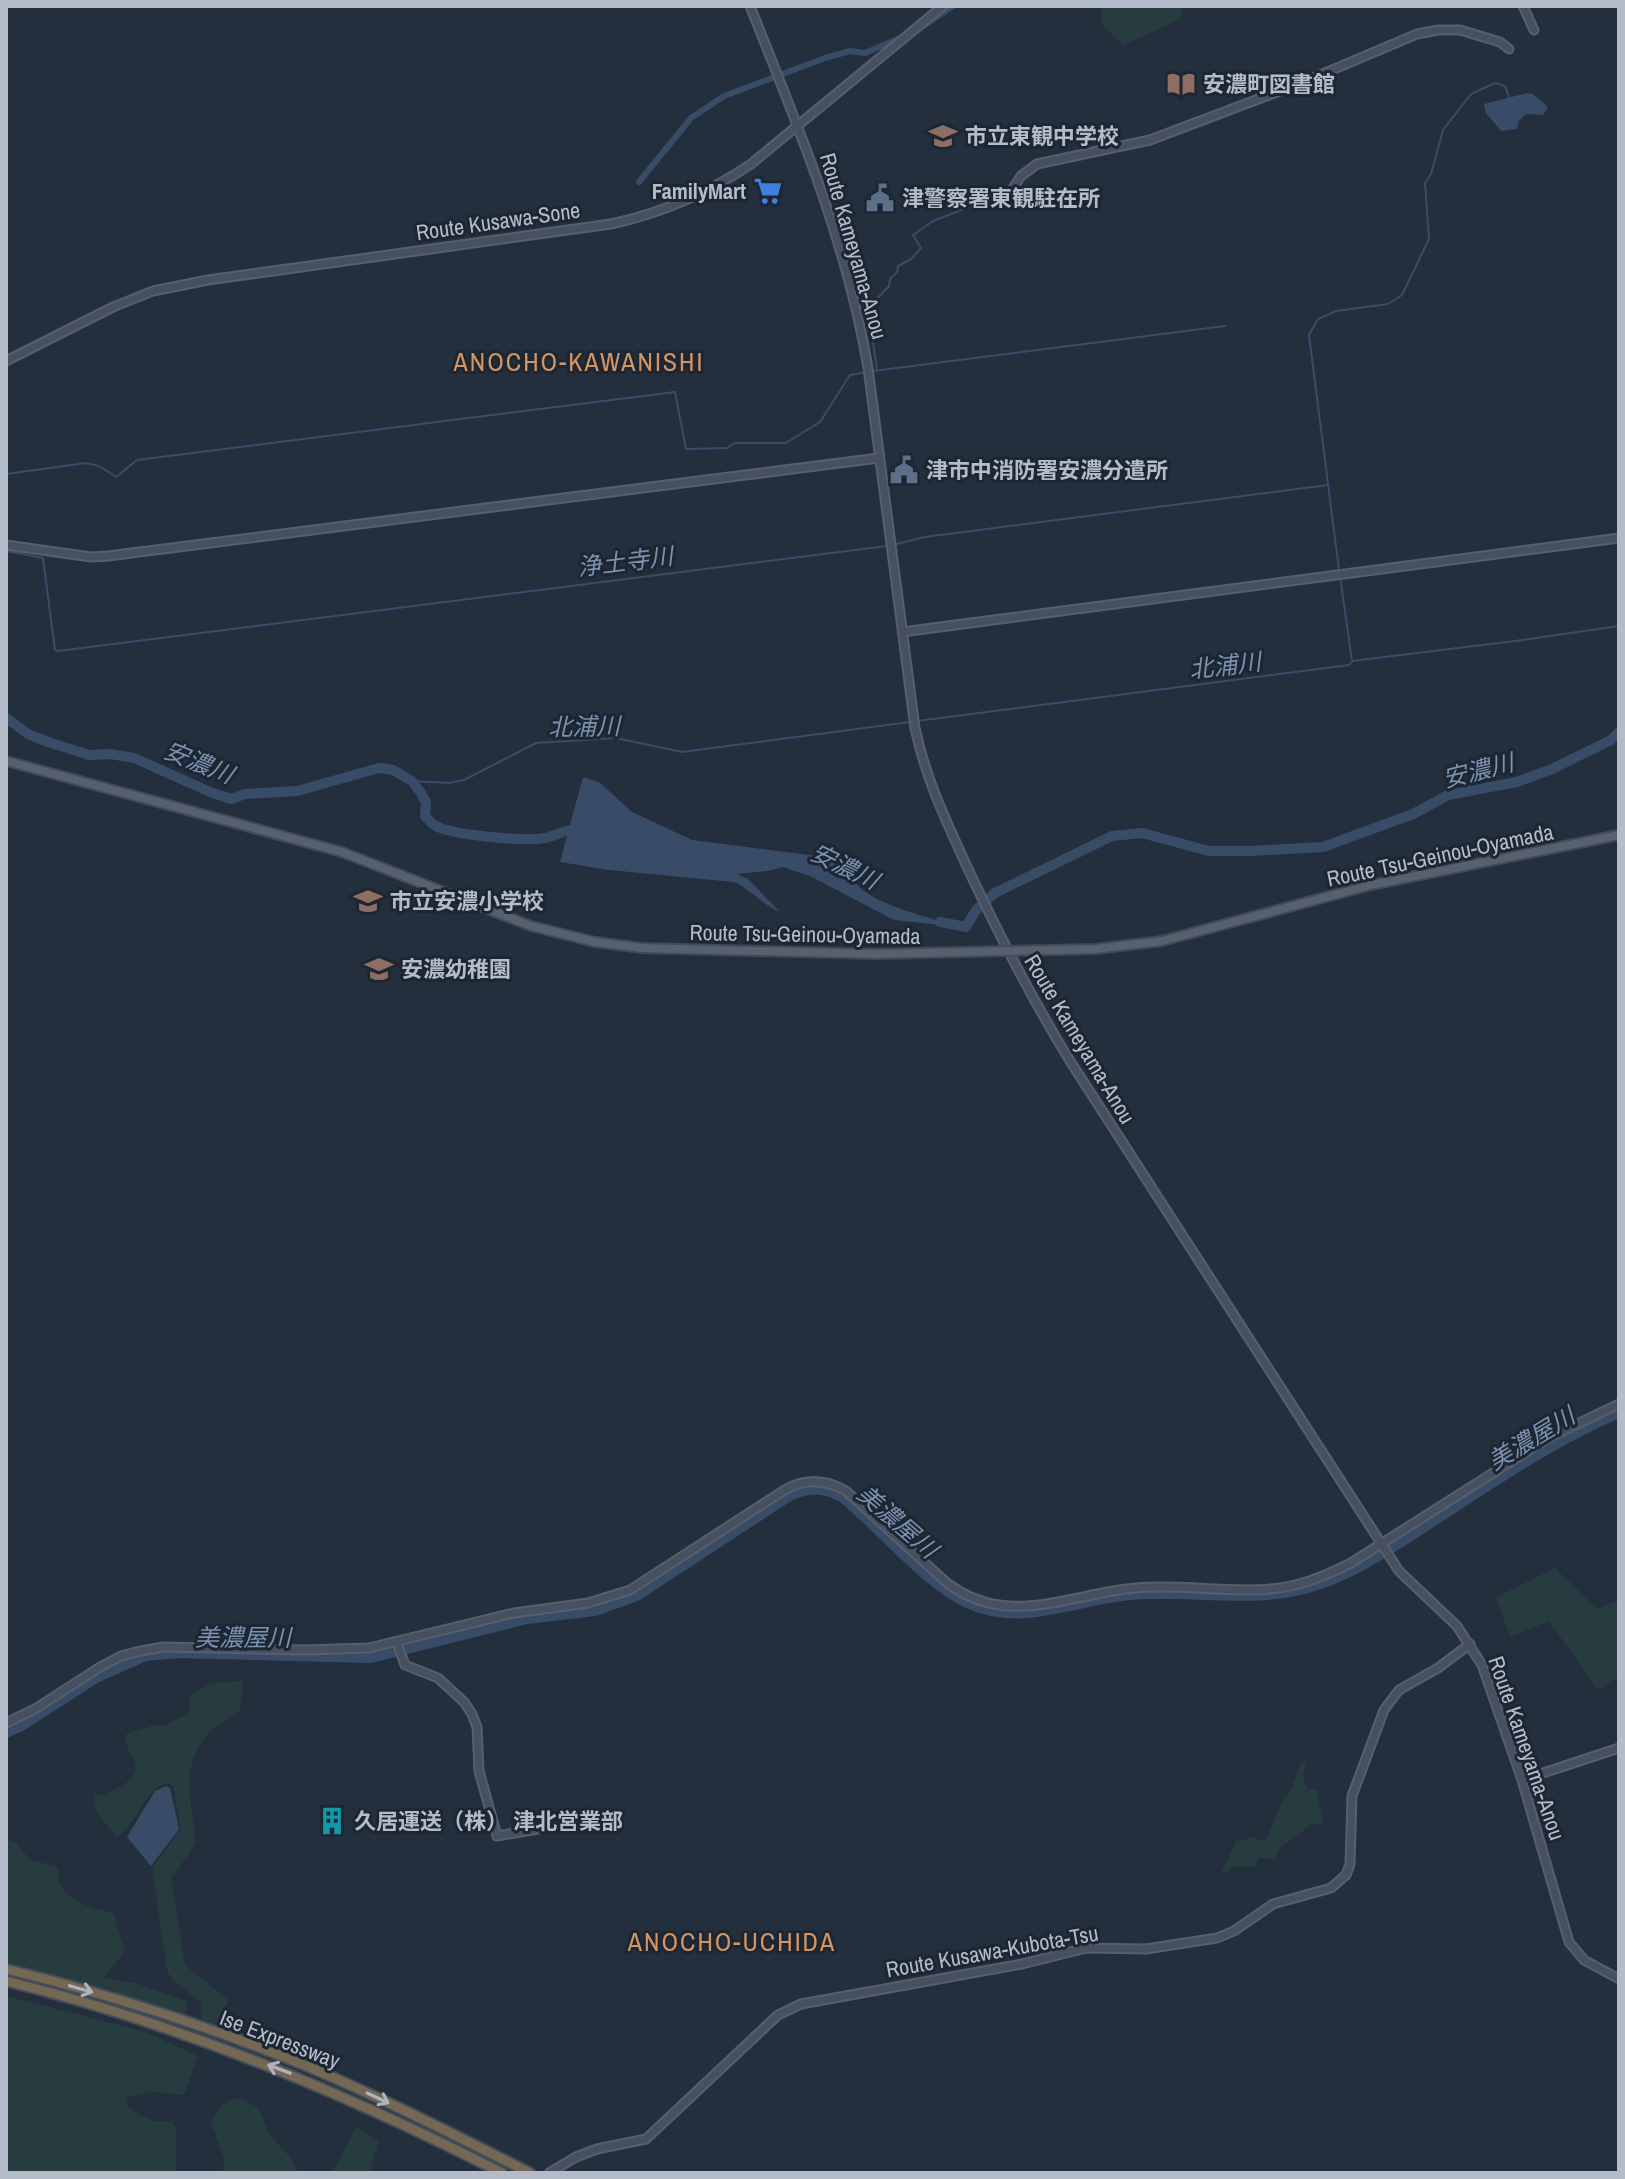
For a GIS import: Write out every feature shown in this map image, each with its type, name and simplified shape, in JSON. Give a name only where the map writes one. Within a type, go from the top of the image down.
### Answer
[{"type":"highway","name":"Ise Expressway","points":[[6,1969],[113,1998],[284,2058],[407,2112],[528,2172]]},
{"type":"highway","name":"Ise Expressway","points":[[6,1981],[153,2024],[273,2067],[361,2104],[502,2173]]},
{"type":"main road","name":"Route Kameyama-Anou","points":[[750,6],[800,126],[856,303],[869,374],[915,728],[923,767],[957,845],[1033,1002],[1076,1069],[1383,1546],[1405,1577],[1448,1615],[1470,1644],[1490,1684],[1571,1946],[1584,1960],[1619,1979]]},
{"type":"main road","name":"Route Kusawa-Sone","points":[[6,361],[113,307],[153,291],[302,266],[611,224],[656,213],[722,184],[800,126],[943,6]]},
{"type":"main road","points":[[1523,6],[1534,30]]},
{"type":"main road","points":[[1006,199],[1021,176],[1037,164],[1150,140],[1417,34],[1460,30],[1500,42],[1509,49]]},
{"type":"main road","points":[[6,545],[91,557],[108,556],[879,458]]},
{"type":"main road","points":[[902,632],[1619,538]]},
{"type":"main road","name":"Route Tsu-Geinou-Oyamada","points":[[6,761],[342,852],[531,926],[595,942],[642,948],[734,952],[1007,953],[1095,949],[1162,941],[1371,885],[1619,835]]},
{"type":"main road","points":[[6,1723],[35,1709],[121,1656],[163,1647],[305,1650],[398,1646],[514,1613],[588,1603],[630,1590],[783,1491],[806,1481],[830,1484],[846,1491],[954,1588],[981,1601],[1006,1606],[1032,1606],[1145,1587],[1255,1590],[1285,1587],[1334,1572],[1383,1546],[1548,1438],[1619,1404]]},
{"type":"main road","name":"Route Kusawa-Kubota-Tsu","points":[[549,2173],[597,2149],[646,2139],[767,2024],[801,2004],[1022,1964],[1086,1948],[1146,1949],[1217,1938],[1234,1931],[1269,1906],[1335,1886],[1346,1875],[1350,1864],[1352,1796],[1384,1710],[1399,1690],[1438,1668],[1470,1644]]},
{"type":"main road","points":[[398,1646],[402,1660],[410,1668],[438,1678],[464,1702],[472,1714],[477,1727],[479,1771],[497,1836],[550,1827]]},
{"type":"main road","points":[[1522,1780],[1619,1748]]},
{"type":"green space","points":[[1101,6],[1183,6],[1181,19],[1123,45],[1101,23]]},
{"type":"green space","points":[[1555,1568],[1597,1609],[1619,1600],[1619,1676],[1598,1690],[1549,1621],[1510,1637],[1496,1597]]},
{"type":"green space","points":[[243,1681],[240,1711],[219,1724],[196,1752],[191,1767],[190,1801],[196,1843],[171,1879],[185,1965],[228,2000],[222,2026],[202,2020],[201,2002],[173,1980],[167,1971],[152,1868],[181,1829],[173,1786],[167,1783],[152,1793],[117,1837],[100,1817],[94,1800],[95,1793],[101,1796],[114,1790],[131,1779],[134,1773],[134,1760],[126,1734],[155,1725],[163,1727],[190,1712],[190,1695],[211,1683]]},
{"type":"green space","points":[[1302,1761],[1307,1762],[1303,1777],[1308,1789],[1316,1790],[1324,1822],[1319,1825],[1313,1823],[1279,1849],[1275,1860],[1259,1858],[1254,1867],[1232,1867],[1227,1874],[1222,1871],[1237,1839],[1246,1841],[1249,1836],[1265,1842]]},
{"type":"green space","points":[[6,1839],[16,1842],[29,1859],[57,1867],[63,1888],[74,1899],[113,1913],[125,1951],[104,1978],[139,1984],[186,2001],[186,2018],[100,1989],[6,1964]]},
{"type":"green space","points":[[6,1996],[146,2032],[198,2056],[184,2095],[151,2092],[127,2097],[126,2105],[137,2113],[147,2119],[171,2121],[176,2128],[176,2173],[6,2173]]},
{"type":"green space","points":[[234,2098],[257,2108],[272,2137],[290,2157],[298,2173],[222,2173],[225,2161],[211,2121],[220,2106]]},
{"type":"green space","points":[[356,2127],[379,2140],[369,2173],[332,2173]]},
{"type":"water","points":[[1533,94],[1548,107],[1543,115],[1526,114],[1519,121],[1517,129],[1501,131],[1486,113],[1484,104]]},
{"type":"water","points":[[583,777],[599,782],[632,812],[692,840],[825,857],[848,871],[882,872],[852,876],[858,886],[883,902],[959,927],[894,920],[810,876],[783,867],[736,874],[748,879],[780,912],[734,882],[560,862]]},
{"type":"water","points":[[166,1786],[170,1788],[179,1829],[151,1866],[127,1837],[155,1791]]},
{"type":"waterway","points":[[916,31],[953,6]]},
{"type":"waterway","points":[[639,182],[691,118],[724,96],[825,58],[850,51],[865,53],[902,37]]},
{"type":"waterway","name":"北浦川","points":[[1339,570],[1309,335],[1318,319],[1336,311],[1388,304],[1402,295],[1429,239],[1425,183],[1431,174],[1443,130],[1471,94],[1495,83],[1505,86],[1509,97]]},
{"type":"waterway","points":[[877,370],[868,308],[889,286],[898,266],[911,259],[921,248],[913,235],[933,221],[982,202],[1057,206]]},
{"type":"waterway","points":[[873,371],[1225,326]]},
{"type":"waterway","points":[[6,474],[86,463],[99,466],[116,477],[137,460],[675,392],[686,449],[727,448],[735,443],[786,443],[820,422],[850,375],[867,372]]},
{"type":"waterway","name":"浄土寺川","points":[[893,545],[924,537],[1328,485]]},
{"type":"waterway","name":"浄土寺川","points":[[6,551],[43,558],[55,650],[58,651],[887,546]]},
{"type":"waterway","name":"北浦川","points":[[1340,576],[1352,661]]},
{"type":"waterway","name":"北浦川","points":[[917,721],[1349,665],[1352,661],[1619,626]]},
{"type":"waterway","name":"安濃川","points":[[6,718],[28,734],[48,742],[89,755],[111,754],[134,758],[231,799],[245,794],[297,791],[379,768],[393,770],[412,781],[426,802],[425,816],[443,829],[521,839],[545,838],[581,829]]},
{"type":"waterway","name":"北浦川","points":[[412,781],[449,783],[464,780],[536,743],[616,738],[682,752],[910,722]]},
{"type":"waterway","name":"安濃川","points":[[940,922],[966,927],[976,910],[995,893],[1112,836],[1142,833],[1209,851],[1323,847],[1413,814],[1448,795],[1517,782],[1552,769],[1611,740],[1619,732]]},
{"type":"waterway","name":"美濃屋川","points":[[6,1733],[96,1678],[146,1656],[179,1653],[371,1658],[527,1619],[595,1611],[637,1596],[788,1497],[808,1490],[828,1491],[842,1497],[935,1583],[967,1603],[986,1610],[1005,1613],[1044,1611],[1144,1594],[1238,1596],[1285,1593],[1308,1588],[1357,1568],[1546,1450],[1619,1413]]},
{"type":"place","name":"安濃町図書館","points":[[1181,84]]},
{"type":"place","name":"市立東観中学校","points":[[943,136]]},
{"type":"place","name":"FamilyMart","points":[[768,191]]},
{"type":"place","name":"津警察署東観駐在所","points":[[880,198]]},
{"type":"place","name":"津市中消防署安濃分遣所","points":[[904,470]]},
{"type":"place","name":"市立安濃小学校","points":[[368,901]]},
{"type":"place","name":"安濃幼稚園","points":[[379,969]]},
{"type":"place","name":"久居運送（株） 津北営業部","points":[[332,1821]]},
{"type":"district","name":"ANOCHO-KAWANISHI","points":[[579,361]]},
{"type":"district","name":"ANOCHO-UCHIDA","points":[[732,1941]]}]
